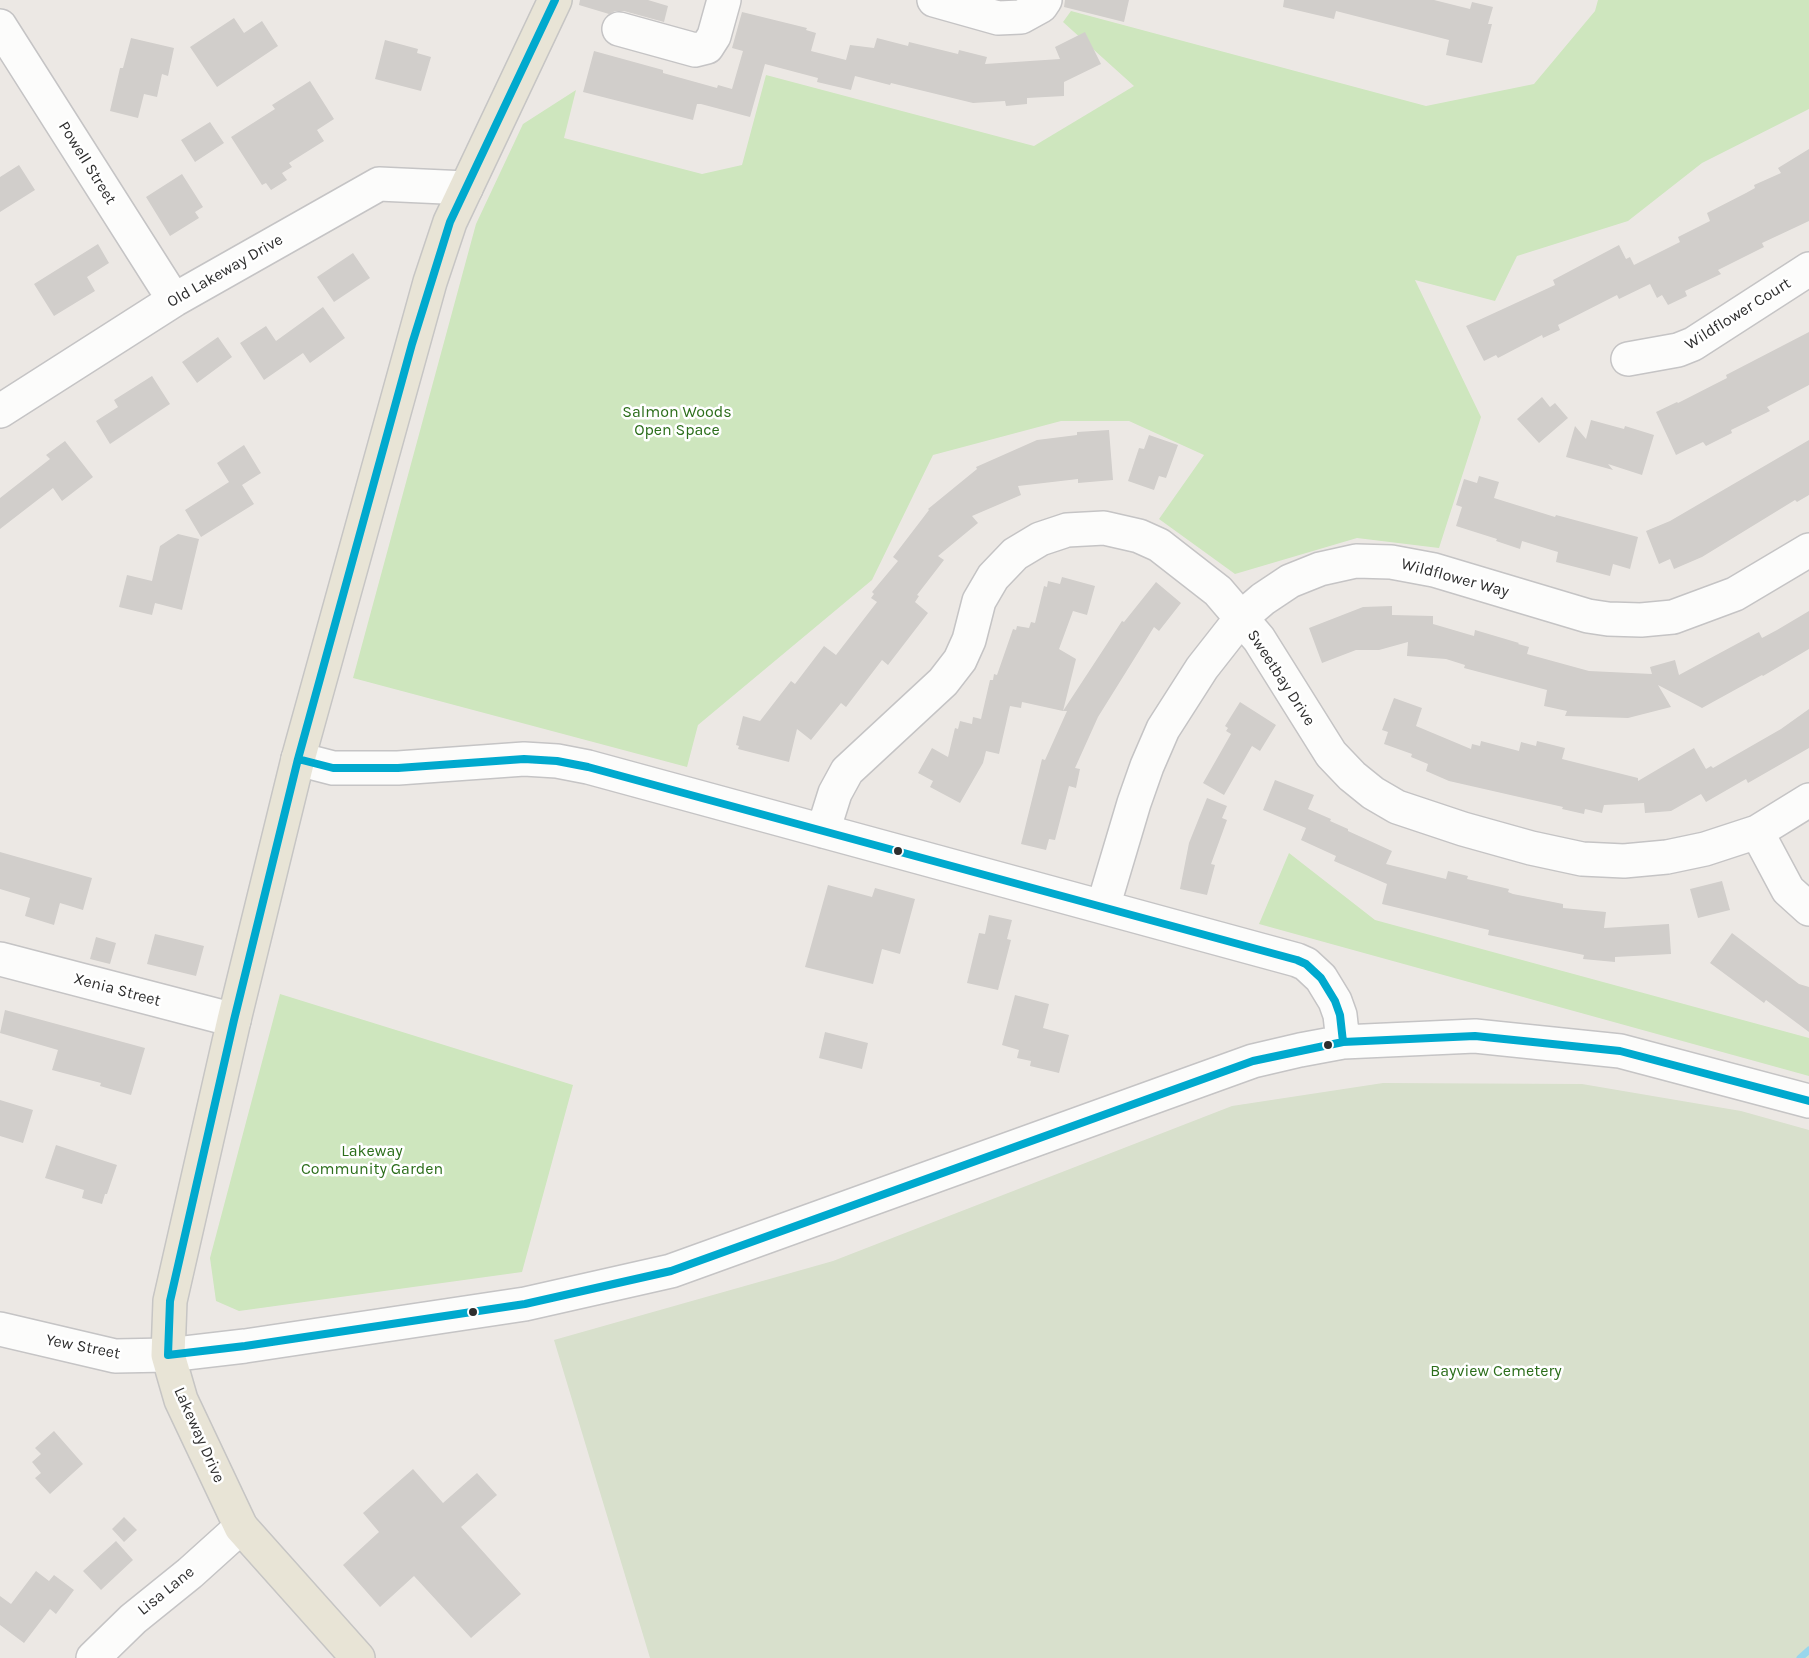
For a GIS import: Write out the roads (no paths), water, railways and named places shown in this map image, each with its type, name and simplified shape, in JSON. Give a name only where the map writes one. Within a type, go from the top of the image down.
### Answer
[{"type":"main road","name":"Lakeway Drive","points":[[358,1658],[241,1527],[184,1410],[168,1355],[170,1301],[234,1020],[298,759],[430,282],[450,222],[555,0]]},
{"type":"street","points":[[620,29],[694,50],[707,47],[714,36],[724,0]]},
{"type":"street","points":[[934,0],[998,18],[1021,17],[1041,6],[1045,0]]},
{"type":"street","name":"Powell Street","points":[[0,26],[174,300]]},
{"type":"street","name":"Old Lakeway Drive","points":[[0,411],[174,300],[379,184],[466,188]]},
{"type":"street","name":"Wildflower Court","points":[[1628,359],[1678,351],[1693,344],[1809,269]]},
{"type":"street","name":"Sweetbay Drive","points":[[824,831],[834,793],[847,771],[943,682],[960,660],[969,640],[979,601],[993,577],[1016,554],[1040,539],[1067,530],[1104,528],[1139,536],[1159,545],[1218,591],[1242,617],[1273,660],[1331,754],[1352,776],[1397,807],[1520,845],[1582,859],[1624,861],[1667,857],[1705,849],[1757,832],[1809,800]]},
{"type":"street","name":"Wildflower Way","points":[[1103,907],[1134,803],[1163,729],[1202,668],[1242,617],[1290,581],[1320,569],[1356,561],[1390,562],[1434,570],[1588,616],[1641,620],[1673,617],[1735,594],[1809,550]]},
{"type":"street","points":[[298,759],[333,768],[398,768],[524,759],[557,761],[588,767],[1306,964],[1321,978],[1335,1001],[1340,1015],[1343,1042]]},
{"type":"street","points":[[1757,832],[1788,890],[1809,909]]},
{"type":"street","name":"Xenia Street","points":[[0,959],[234,1020]]},
{"type":"street","name":"Yew Street","points":[[0,1329],[115,1356],[168,1355],[245,1346],[525,1304],[671,1271],[1253,1061],[1343,1042],[1475,1036],[1620,1051],[1809,1101]]},
{"type":"street","name":"Lisa Lane","points":[[93,1658],[133,1619],[190,1573],[241,1527]]},
{"type":"waterway","points":[[1800,1658],[1809,1650]]},
{"type":"park label","name":"Salmon Woods Open Space","points":[[677,421]]},
{"type":"park label","name":"Lakeway Community Garden","points":[[372,1160]]},
{"type":"park label","name":"Bayview Cemetery","points":[[1496,1371]]}]
